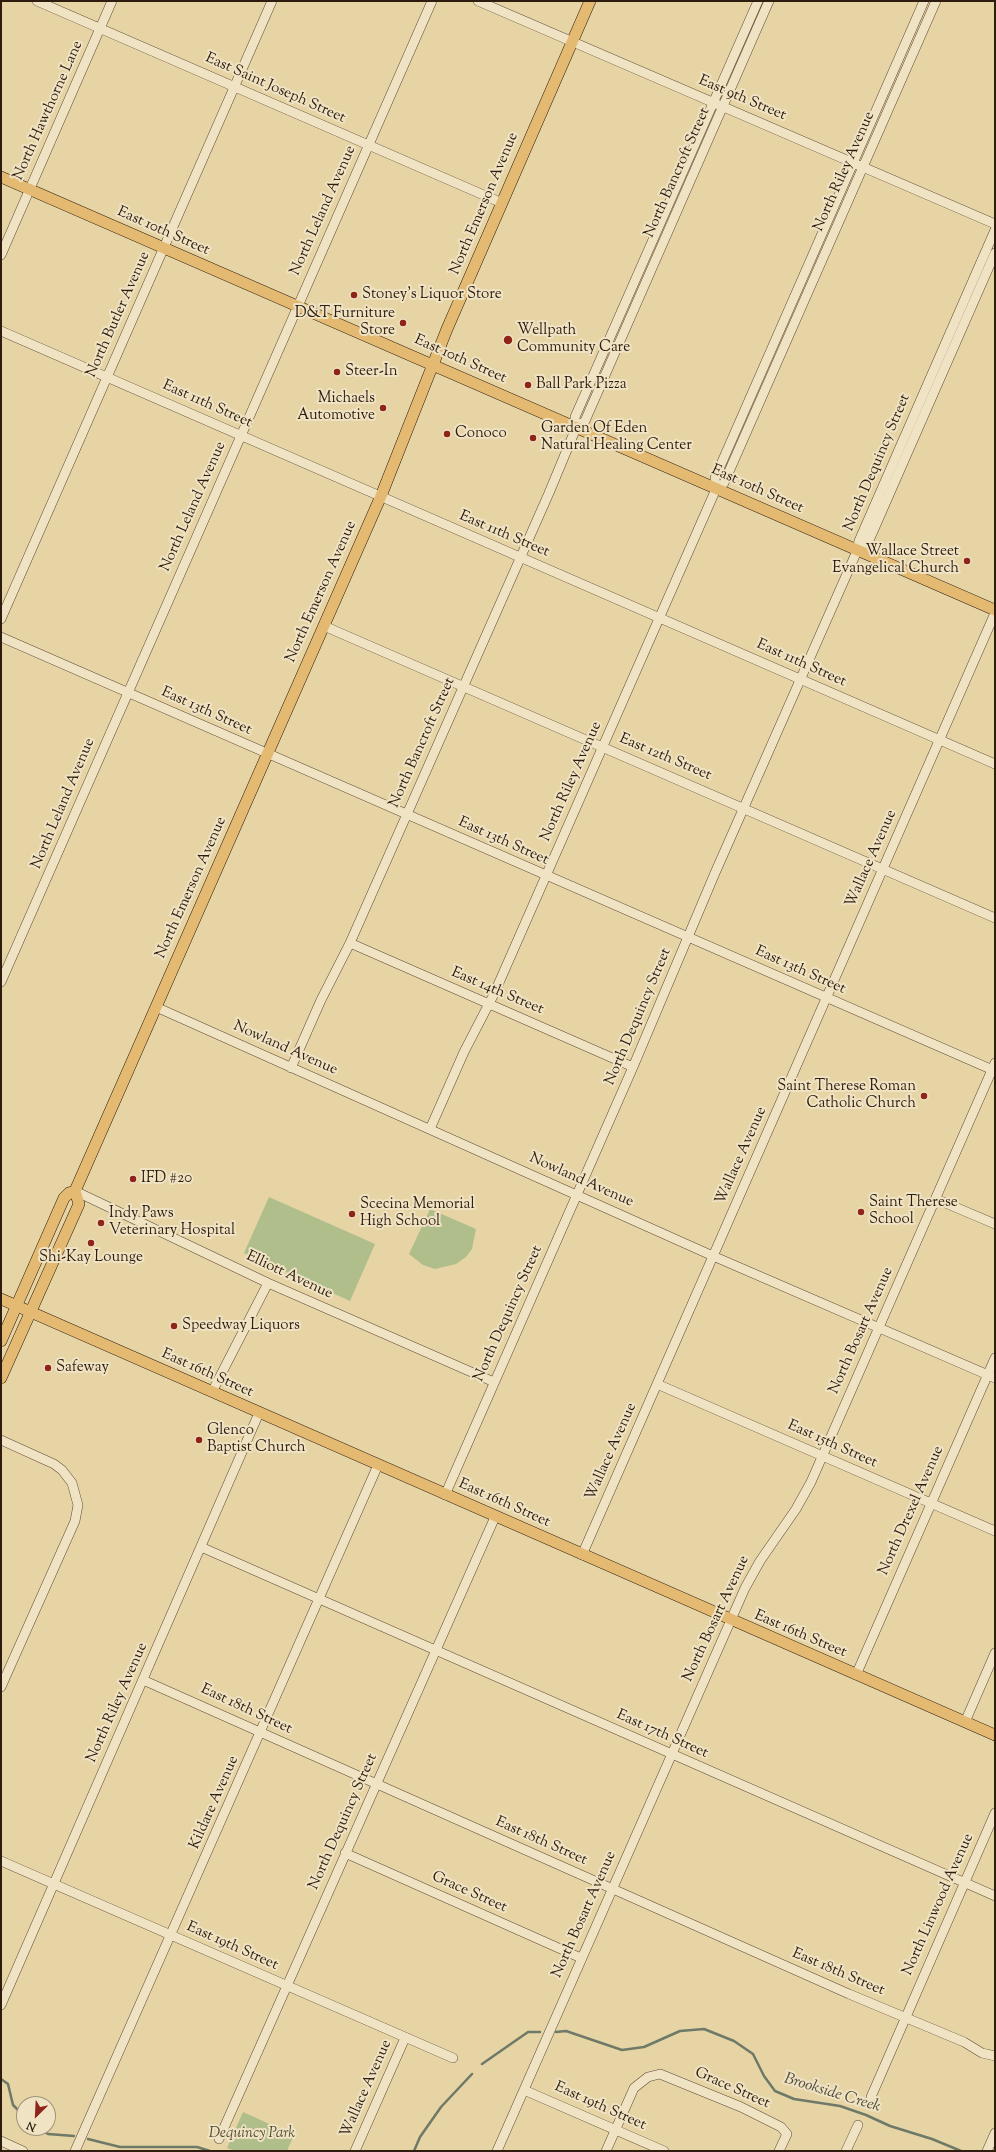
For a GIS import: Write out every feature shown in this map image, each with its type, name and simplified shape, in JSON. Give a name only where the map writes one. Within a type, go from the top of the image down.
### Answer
[{"type":"main road","name":"North Emerson Avenue","points":[[1,1378],[79,1204],[75,1192],[381,496],[447,329],[590,1]]},
{"type":"main road","name":"East 10th Street","points":[[1,177],[434,365],[995,612]]},
{"type":"main road","name":"North Emerson Avenue","points":[[1,1341],[64,1198],[69,1193],[75,1192]]},
{"type":"main road","name":"East 16th Street","points":[[1,1299],[730,1621],[995,1735]]},
{"type":"street","name":"East Saint Joseph Street","points":[[37,1],[502,204]]},
{"type":"street","name":"North Hawthorne Lane","points":[[1,255],[112,1]]},
{"type":"street","name":"North Butler Avenue","points":[[1,618],[272,1]]},
{"type":"street","name":"North Leland Avenue","points":[[1,982],[432,1]]},
{"type":"street","name":"East 9th Street","points":[[478,1],[995,224]]},
{"type":"street","name":"North Bancroft Street","points":[[576,428],[575,417],[758,1]]},
{"type":"street","name":"North Bancroft Street","points":[[291,1068],[321,1000],[350,943],[407,815],[576,428],[585,421],[769,1]]},
{"type":"street","name":"North Riley Avenue","points":[[716,489],[715,478],[924,1]]},
{"type":"street","name":"North Riley Avenue","points":[[430,1129],[546,876],[716,489],[724,483],[936,1]]},
{"type":"street","points":[[915,21],[925,25]]},
{"type":"street","name":"North Dequincy Street","points":[[446,1495],[494,1382],[578,1195],[800,679],[858,551],[866,545],[995,230]]},
{"type":"street","name":"North Dequincy Street","points":[[930,389],[995,253]]},
{"type":"street","points":[[642,265],[651,269]]},
{"type":"street","points":[[782,325],[791,330]]},
{"type":"street","name":"East 11th Street","points":[[1,331],[995,764]]},
{"type":"street","name":"Wallace Avenue","points":[[582,1555],[995,612]]},
{"type":"street","name":"East 12th Street","points":[[324,626],[995,918]]},
{"type":"street","name":"East 13th Street","points":[[1,637],[267,755],[826,998],[994,1068]]},
{"type":"street","name":"East 14th Street","points":[[350,943],[633,1067]]},
{"type":"street","name":"Nowland Avenue","points":[[156,1007],[713,1256],[991,1376]]},
{"type":"street","name":"North Bosart Avenue","points":[[497,2151],[730,1621],[755,1567],[800,1503],[823,1456],[994,1068]]},
{"type":"street","name":"Elliott Avenue","points":[[75,1192],[268,1283],[494,1382]]},
{"type":"street","points":[[936,1199],[995,1224]]},
{"type":"street","points":[[212,1392],[268,1283]]},
{"type":"street","name":"North Drexel Avenue","points":[[856,1675],[931,1503],[991,1376],[995,1358]]},
{"type":"street","name":"East 15th Street","points":[[657,1384],[995,1531]]},
{"type":"street","name":"North Riley Avenue","points":[[1,2005],[259,1413]]},
{"type":"street","points":[[1,1440],[54,1464],[64,1472],[76,1493],[78,1505],[76,1518],[1,1687]]},
{"type":"street","name":"Kildare Avenue","points":[[75,2151],[262,1731],[378,1465]]},
{"type":"street","name":"North Dequincy Street","points":[[219,2139],[495,1517]]},
{"type":"street","name":"East 17th Street","points":[[201,1547],[995,1896]]},
{"type":"street","points":[[965,1722],[995,1653]]},
{"type":"street","name":"East 18th Street","points":[[143,1680],[262,1731],[282,1742],[849,1994],[964,2042],[982,2053],[995,2056]]},
{"type":"street","name":"North Linwood Avenue","points":[[871,2097],[995,1813]]},
{"type":"street","name":"Grace Street","points":[[345,1853],[581,1958]]},
{"type":"street","name":"East 19th Street","points":[[1,1861],[453,2058]]},
{"type":"street","name":"Wallace Avenue","points":[[355,2151],[405,2038]]},
{"type":"street","name":"Grace Street","points":[[615,2130],[634,2088],[648,2077],[660,2074],[741,2107],[781,2127],[787,2134],[779,2151]]},
{"type":"street","name":"East 19th Street","points":[[524,2090],[664,2151]]},
{"type":"street","points":[[846,2151],[858,2125]]},
{"type":"street","points":[[606,2151],[615,2130]]},
{"type":"street","points":[[987,2151],[995,2133]]},
{"type":"street","points":[[1,2141],[23,2151]]},
{"type":"green space","points":[[269,1197],[375,1244],[350,1301],[244,1253]]},
{"type":"green space","points":[[430,1209],[476,1229],[472,1249],[466,1257],[456,1264],[435,1269],[423,1265],[409,1254]]},
{"type":"green space","name":"Dequincy Park","points":[[243,2112],[294,2135],[287,2151],[235,2151],[227,2148]]},
{"type":"waterway","name":"Brookside Creek","points":[[556,2032],[566,2031],[622,2050],[644,2047],[680,2031],[704,2029],[734,2041],[753,2054],[764,2076],[775,2091],[794,2099],[840,2106],[866,2115],[890,2126],[932,2139],[961,2151]]},
{"type":"waterway","name":"Brookside Creek","points":[[482,2064],[528,2032],[540,2032]]},
{"type":"waterway","name":"Brookside Creek","points":[[414,2151],[420,2137],[441,2107],[472,2074]]},
{"type":"waterway","name":"Brookside Creek","points":[[1,2079],[8,2084],[13,2105],[16,2108]]},
{"type":"waterway","name":"Brookside Creek","points":[[56,2135],[74,2136]]},
{"type":"waterway","name":"Brookside Creek","points":[[88,2139],[120,2147],[197,2147],[210,2151]]},
{"type":"place","name":"Stoney's Liquor Store","points":[[354,295]]},
{"type":"place","name":"D&T Furniture Store","points":[[403,323]]},
{"type":"place","name":"Wellpath Community Care","points":[[508,340]]},
{"type":"place","name":"Steer-In","points":[[337,372]]},
{"type":"place","name":"Ball Park Pizza","points":[[528,385]]},
{"type":"place","name":"Michaels Automotive","points":[[383,408]]},
{"type":"place","name":"Conoco","points":[[447,434]]},
{"type":"place","name":"Garden Of Eden Natural Healing Center","points":[[533,438]]},
{"type":"place","name":"Wallace Street Evangelical Church","points":[[967,561]]},
{"type":"place","name":"Saint Therese Roman Catholic Church","points":[[924,1096]]},
{"type":"place","name":"IFD #20","points":[[133,1179]]},
{"type":"place","name":"Saint Therese School","points":[[861,1212]]},
{"type":"place","name":"Scecina Memorial High School","points":[[352,1214]]},
{"type":"place","name":"Indy Paws Veterinary Hospital","points":[[101,1223]]},
{"type":"place","name":"Shi-Kay Lounge","points":[[91,1243]]},
{"type":"place","name":"Speedway Liquors","points":[[174,1326]]},
{"type":"place","name":"Safeway","points":[[48,1368]]},
{"type":"place","name":"Glenco Baptist Church","points":[[199,1440]]}]
